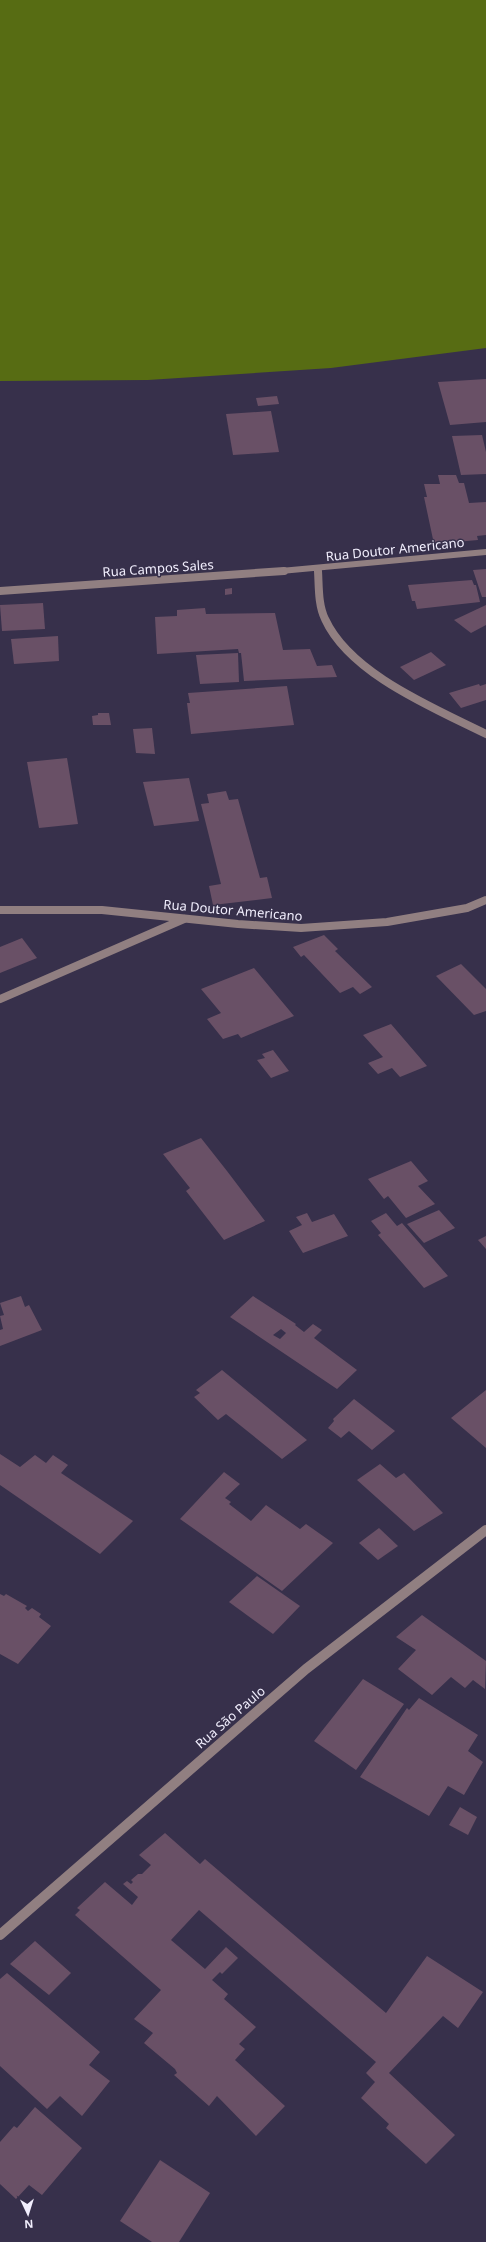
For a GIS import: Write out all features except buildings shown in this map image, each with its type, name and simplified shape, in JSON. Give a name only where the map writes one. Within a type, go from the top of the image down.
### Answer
[{"type":"street","name":"Rua Doutor Americano","points":[[486,552],[318,569],[324,618],[341,644],[368,666],[397,686],[446,714],[486,734]]},
{"type":"street","name":"Rua Campos Sales","points":[[0,591],[318,569]]},
{"type":"street","name":"Rua Doutor Americano","points":[[0,910],[102,910],[185,919],[301,928],[387,922],[467,908],[486,900]]},
{"type":"street","points":[[0,999],[185,919]]},
{"type":"street","name":"Rua São Paulo","points":[[0,1935],[306,1668],[486,1530]]},
{"type":"green space","points":[[0,0],[486,0],[486,348],[331,368],[148,380],[0,381]]}]
